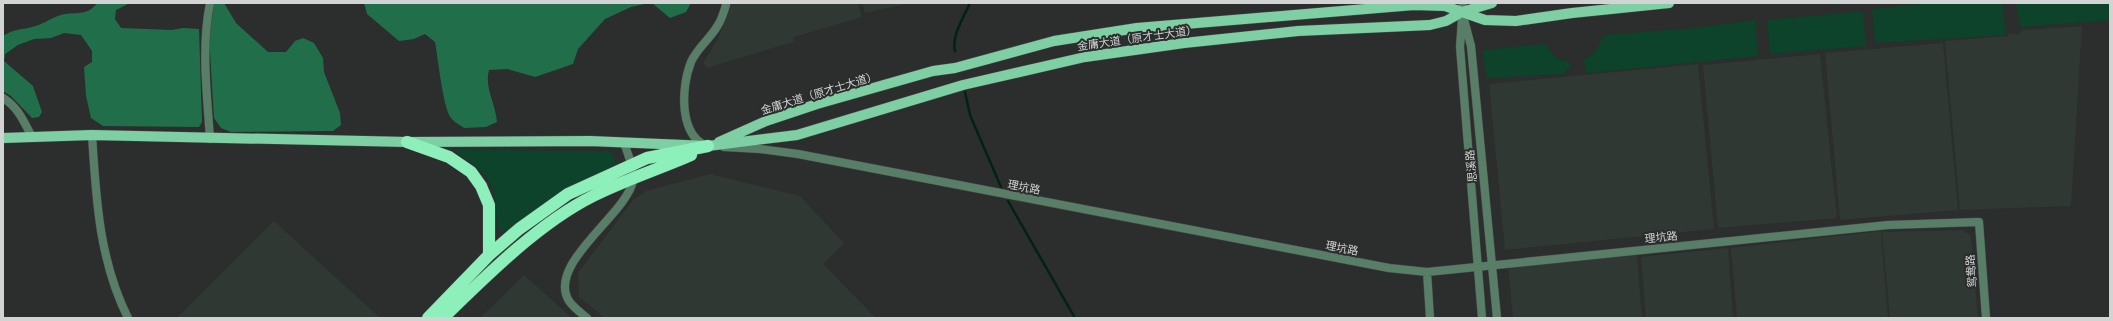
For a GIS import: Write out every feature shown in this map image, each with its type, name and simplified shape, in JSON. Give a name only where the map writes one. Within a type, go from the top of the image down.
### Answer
[{"type":"highway","points":[[407,142],[449,157],[471,172],[481,186],[489,205],[488,255]]},
{"type":"highway","points":[[428,318],[488,255],[519,229],[568,194],[647,158],[708,146]]},
{"type":"highway","points":[[443,318],[500,263],[555,220],[593,196],[633,180],[708,146]]},
{"type":"main road","name":"金庸大道（原才士大道）","points":[[708,146],[766,121],[817,104],[1054,41],[1137,28],[1414,5],[1462,6],[1492,3]]},
{"type":"main road","name":"金庸大道（原才士大道）","points":[[1462,6],[1485,20],[1516,21],[1572,13],[1669,3]]},
{"type":"main road","name":"金庸大道（原才士大道）","points":[[708,146],[797,136],[959,86],[1085,56],[1298,31],[1430,25],[1446,21],[1462,6]]},
{"type":"main road","points":[[955,68],[959,86]]},
{"type":"main road","points":[[3,138],[92,135],[210,139],[407,142],[590,141],[708,146]]},
{"type":"street","points":[[210,3],[205,29],[205,81],[210,139]]},
{"type":"street","points":[[708,146],[692,133],[687,125],[684,92],[691,61],[718,26],[726,5]]},
{"type":"street","name":"思溪路","points":[[1462,6],[1471,46],[1497,318]]},
{"type":"street","name":"思溪路","points":[[1462,6],[1460,47],[1482,318]]},
{"type":"street","points":[[3,98],[12,104],[32,137]]},
{"type":"street","points":[[92,135],[96,202],[104,251],[111,279],[128,318]]},
{"type":"street","points":[[587,318],[569,301],[566,292],[566,280],[569,269],[578,255],[628,193],[633,180],[631,165],[624,142]]},
{"type":"street","name":"理坑路","points":[[708,146],[760,149],[798,154],[1388,268],[1427,272],[1478,267],[1491,264],[1888,225],[1979,222]]},
{"type":"street","name":"鸳鸯路","points":[[1979,222],[1986,318]]},
{"type":"street","points":[[1427,272],[1430,318]]},
{"type":"shaded area","points":[[732,3],[858,3],[862,17],[794,37],[793,42],[707,68],[703,63],[718,39]]},
{"type":"shaded area","points":[[862,3],[911,3],[865,13]]},
{"type":"shaded area","points":[[2082,26],[2071,206],[1960,210],[1945,41],[2008,36],[2008,34],[2018,34],[2023,30]]},
{"type":"shaded area","points":[[1943,43],[1958,210],[1840,220],[1825,53]]},
{"type":"shaded area","points":[[1820,54],[1837,218],[1718,228],[1703,65]]},
{"type":"shaded area","points":[[1698,64],[1714,229],[1505,250],[1489,84]]},
{"type":"shaded area","points":[[710,174],[800,196],[844,243],[823,264],[876,318],[605,318],[579,297],[578,273],[633,200],[646,191]]},
{"type":"shaded area","points":[[274,221],[380,318],[177,318]]},
{"type":"shaded area","points":[[1964,230],[1971,237],[1978,318],[1890,318],[1882,232]]},
{"type":"shaded area","points":[[1881,231],[1888,318],[1737,318],[1731,248]]},
{"type":"shaded area","points":[[1728,248],[1733,318],[1646,318],[1641,257]]},
{"type":"shaded area","points":[[1637,255],[1642,318],[1513,318],[1508,266]]},
{"type":"shaded area","points":[[524,275],[572,318],[480,318]]},
{"type":"green space","points":[[97,3],[130,3],[116,10],[115,19],[121,28],[172,30],[183,28],[199,29],[202,122],[199,127],[103,126],[91,118],[86,96],[84,67],[92,62],[92,51],[81,35],[64,33],[51,38],[34,39],[18,45],[5,54],[4,61],[33,86],[42,112],[39,117],[32,118],[11,96],[3,91],[3,36],[14,31],[36,26],[61,15],[85,12]]},
{"type":"green space","points":[[214,3],[224,3],[236,23],[268,52],[286,52],[295,41],[303,38],[314,43],[323,58],[324,72],[340,113],[341,125],[333,131],[231,132],[221,128],[214,118],[209,35]]},
{"type":"green space","points":[[364,3],[649,3],[631,7],[605,19],[578,49],[573,64],[535,77],[507,69],[489,70],[488,83],[497,122],[486,127],[464,128],[455,122],[448,113],[443,94],[435,42],[425,34],[414,39],[399,41],[367,14]]},
{"type":"green space","points":[[652,3],[691,3],[686,12],[670,18]]},
{"type":"green space","points":[[1929,3],[2002,3],[2006,35],[1875,43],[1872,9]]},
{"type":"green space","points":[[2016,3],[2110,3],[2110,20],[2020,27]]},
{"type":"green space","points":[[1863,11],[1866,46],[1770,54],[1767,20]]},
{"type":"green space","points":[[1755,20],[1758,56],[1587,73],[1583,60],[1594,53],[1604,35],[1694,28]]},
{"type":"green space","points":[[1545,44],[1556,58],[1569,62],[1571,69],[1565,69],[1565,74],[1486,78],[1483,50]]},
{"type":"green space","points":[[456,150],[608,151],[613,154],[616,164],[567,190],[511,228],[501,232],[497,223],[495,197],[489,181],[484,174],[472,163],[456,152]]},
{"type":"waterway","points":[[955,51],[954,45],[956,33],[970,3]]},
{"type":"waterway","points":[[965,92],[970,115],[1001,187]]},
{"type":"waterway","points":[[1008,201],[1075,318]]}]
